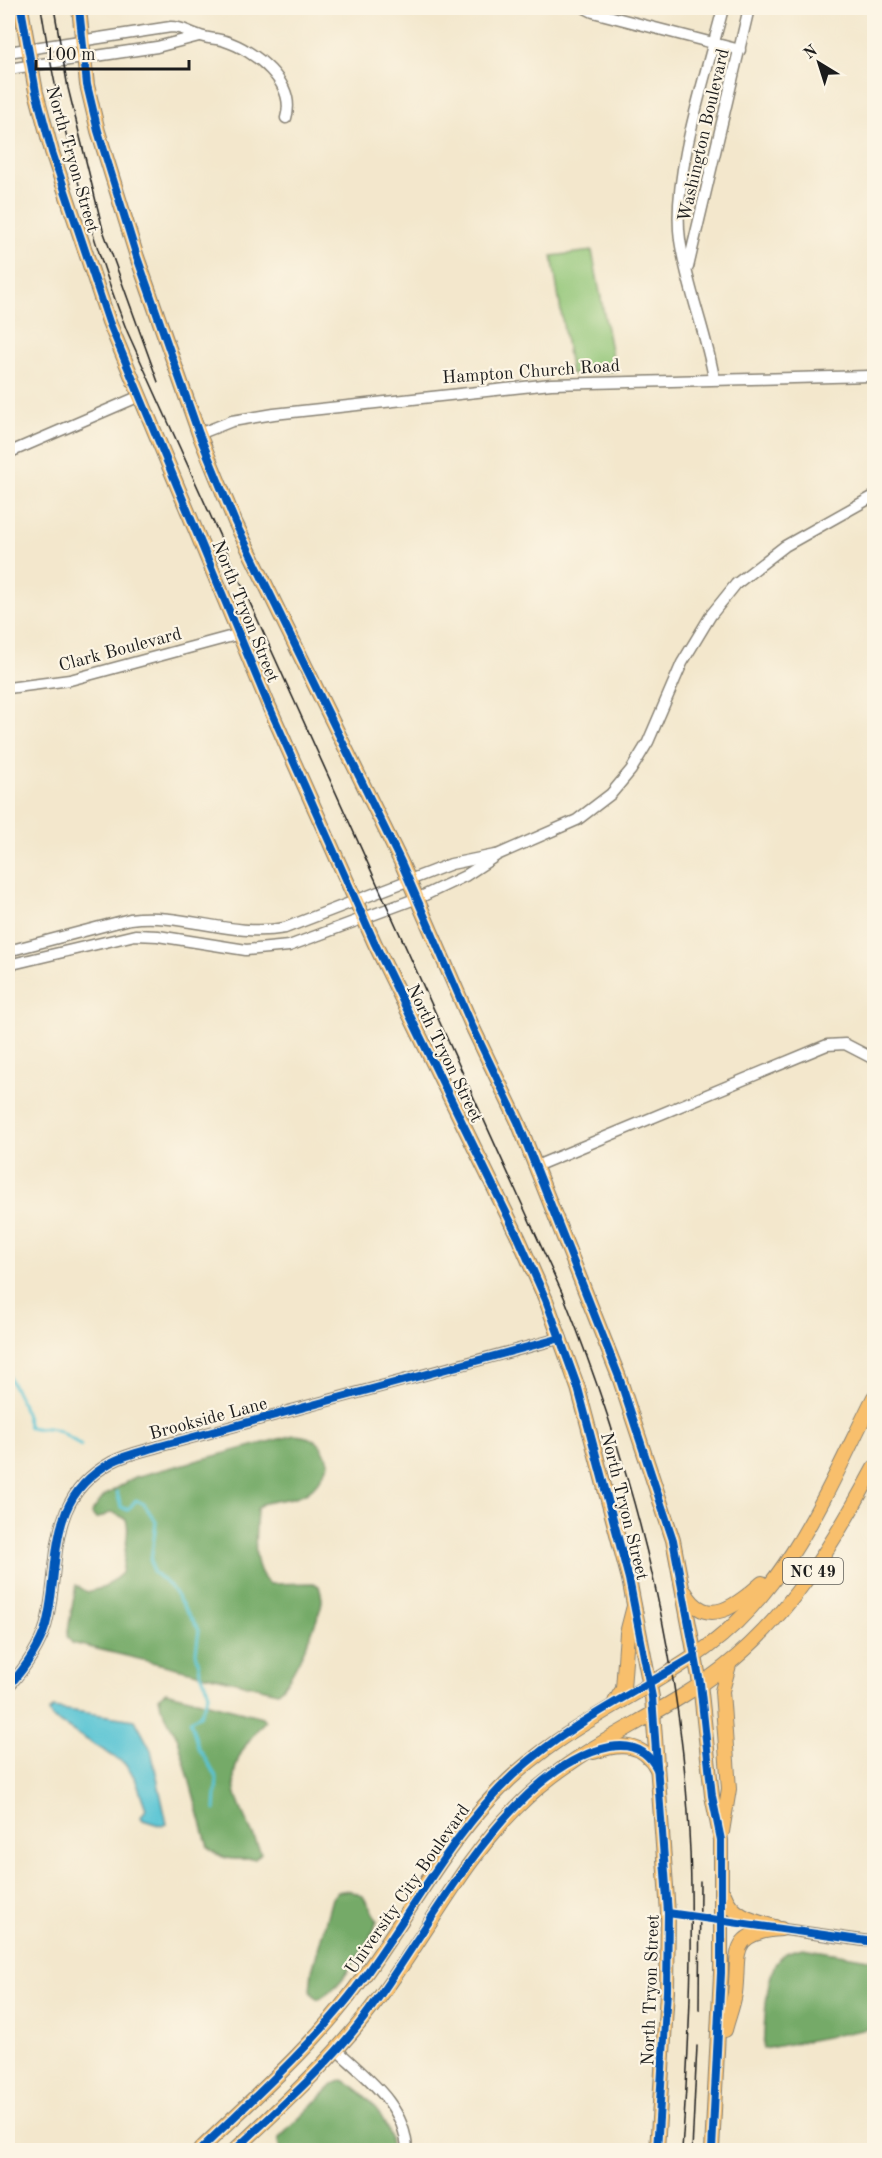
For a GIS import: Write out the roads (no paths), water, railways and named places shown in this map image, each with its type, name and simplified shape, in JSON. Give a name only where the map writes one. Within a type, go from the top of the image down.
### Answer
[{"type":"main road","name":"North Tryon Street","points":[[21,8],[52,152],[109,322],[240,634],[364,918],[519,1239],[561,1338],[590,1428],[635,1604],[651,1683],[660,1775],[668,1913],[667,1990],[657,2151]]},
{"type":"main road","name":"North Tryon Street","points":[[79,8],[84,59],[93,109],[125,220],[171,360],[199,434],[238,529],[409,880],[536,1166],[619,1377],[654,1474],[684,1588],[700,1683],[712,1796],[721,1840],[723,1889],[718,2058],[712,2151]]},
{"type":"main road","name":"University City Boulevard","points":[[200,2151],[292,2060],[348,1998],[441,1859],[495,1793],[548,1746],[613,1704],[695,1656],[732,1624],[784,1564],[822,1504],[874,1397]]},
{"type":"main road","name":"University City Boulevard","points":[[235,2151],[337,2050],[380,1997],[464,1871],[501,1824],[535,1789],[575,1758],[700,1683],[733,1660],[772,1622],[806,1581],[874,1468]]},
{"type":"main road","points":[[684,1588],[689,1599],[701,1610],[717,1613],[758,1587],[784,1564]]},
{"type":"main road","points":[[613,1704],[623,1689],[627,1633],[635,1604]]},
{"type":"main road","name":"NC 49","points":[[721,1840],[729,1789],[722,1690],[726,1669],[733,1660]]},
{"type":"main road","points":[[575,1758],[607,1747],[628,1746],[640,1749],[649,1756],[660,1775]]},
{"type":"main road","points":[[723,1889],[727,1902],[736,1912],[782,1929]]},
{"type":"main road","points":[[718,2058],[735,1993],[735,1962],[738,1949],[748,1938],[758,1933],[782,1929]]},
{"type":"street","points":[[585,8],[740,50]]},
{"type":"street","name":"Washington Boulevard","points":[[714,378],[679,229],[682,176],[723,8]]},
{"type":"street","name":"Washington Boulevard","points":[[687,270],[749,8]]},
{"type":"street","points":[[8,52],[171,27],[186,30],[199,36],[238,46],[262,63],[282,85],[287,102],[286,118]]},
{"type":"street","points":[[8,69],[172,44],[199,36]]},
{"type":"street","name":"Hampton Church Road","points":[[199,434],[222,424],[246,419],[483,390],[613,380],[870,376]]},
{"type":"street","points":[[8,453],[140,396]]},
{"type":"street","points":[[8,966],[135,935],[158,936],[246,950],[267,950],[306,941],[417,898],[465,876],[497,855],[577,820],[611,794],[642,753],[678,670],[705,624],[727,595],[752,569],[785,546],[874,496]]},
{"type":"street","name":"Clark Boulevard","points":[[8,688],[70,680],[240,634]]},
{"type":"street","points":[[8,951],[118,922],[151,917],[180,919],[230,930],[272,931],[299,924],[457,861],[497,855]]},
{"type":"street","points":[[536,1166],[827,1046],[845,1044],[874,1059]]},
{"type":"street","name":"Brookside Lane","points":[[8,1687],[26,1665],[42,1635],[50,1601],[55,1544],[64,1517],[80,1490],[107,1465],[128,1455],[561,1338]]},
{"type":"street","points":[[782,1929],[874,1942]]},
{"type":"street","points":[[337,2050],[389,2099],[404,2130],[407,2151]]},
{"type":"water","points":[[53,1708],[135,1720],[151,1750],[167,1824],[162,1826],[143,1820],[141,1817],[146,1809],[135,1778],[124,1763],[52,1718],[49,1712]]},
{"type":"waterway","points":[[8,1375],[22,1403],[29,1427],[56,1430],[81,1446]]},
{"type":"waterway","points":[[117,1492],[121,1507],[128,1510],[136,1500],[144,1504],[156,1522],[151,1561],[153,1572],[170,1586],[199,1630],[196,1652],[209,1693],[200,1715],[190,1720],[198,1747],[217,1778],[215,1810]]},
{"type":"tram line","points":[[41,8],[56,90],[75,172],[112,292],[127,331],[564,1297],[613,1431],[651,1569],[666,1638],[685,1780],[690,1851],[691,1963],[682,2150]]},
{"type":"tram line","points":[[54,8],[68,88],[103,230],[158,382]]},
{"type":"tram line","points":[[699,2010],[700,1881]]},
{"type":"tram line","points":[[692,2150],[697,2046]]}]
